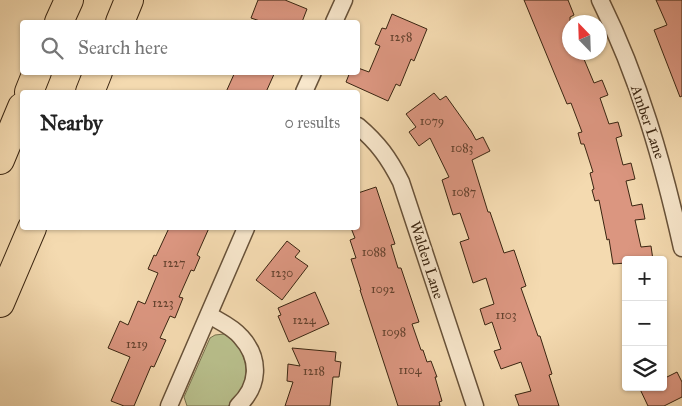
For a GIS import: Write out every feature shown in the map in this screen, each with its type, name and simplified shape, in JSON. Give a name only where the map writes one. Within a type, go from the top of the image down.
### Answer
[{"type":"highway","points":[[60,20],[69,0]]},
{"type":"highway","points":[[121,20],[129,0]]},
{"type":"highway","points":[[30,90],[37,75]]},
{"type":"highway","points":[[91,90],[97,75]]},
{"type":"highway","points":[[0,160],[20,112]]},
{"type":"highway","points":[[0,303],[31,230]]},
{"type":"street","points":[[335,20],[344,0]]},
{"type":"street","name":"Amber Lane","points":[[600,0],[609,17],[648,117],[668,185],[682,248]]},
{"type":"street","points":[[305,90],[312,75]]},
{"type":"street","name":"Walden Lane","points":[[360,128],[375,141],[391,161],[401,182],[474,406]]},
{"type":"street","points":[[169,406],[245,230]]},
{"type":"street","points":[[208,315],[241,336],[249,349],[256,368],[252,387],[238,406]]},
{"type":"green space","points":[[224,334],[233,341],[244,359],[246,369],[242,389],[228,406],[187,406],[184,397],[210,338],[215,335]]},
{"type":"building","points":[[258,0],[285,0],[307,9],[303,20],[257,20],[251,18]]},
{"type":"building","points":[[524,0],[568,0],[574,15],[562,15],[562,60],[584,60],[594,83],[602,80],[608,95],[600,98],[609,124],[618,122],[622,136],[616,138],[623,165],[631,163],[635,179],[626,181],[632,206],[642,204],[645,219],[635,220],[641,247],[651,246],[652,256],[622,256],[622,263],[613,264],[599,200],[595,201],[592,190],[594,189],[590,173],[593,172],[584,144],[581,144],[578,133],[582,132],[571,103],[567,104]]},
{"type":"building","points":[[656,0],[682,0],[682,96],[680,97],[654,30],[667,25]]},
{"type":"building","points":[[392,14],[427,29],[414,61],[411,59],[400,86],[396,84],[388,101],[346,82],[349,75],[360,75],[360,69],[369,72],[380,46],[375,44],[382,28],[386,29]]},
{"type":"building","points":[[234,75],[274,75],[267,90],[227,90]]},
{"type":"building","points":[[434,93],[440,100],[446,96],[476,140],[483,137],[490,151],[472,160],[488,212],[490,212],[504,253],[514,250],[526,286],[521,288],[538,336],[540,336],[552,374],[549,375],[559,406],[519,406],[515,395],[531,391],[521,362],[501,369],[494,351],[501,349],[492,322],[485,325],[480,309],[494,304],[486,278],[473,283],[460,242],[469,239],[460,213],[453,215],[442,180],[449,177],[430,138],[419,146],[409,132],[416,127],[406,114]]},
{"type":"building","points":[[376,187],[395,244],[391,245],[398,268],[401,268],[419,322],[412,324],[421,350],[423,350],[427,362],[431,361],[437,377],[435,377],[442,401],[439,402],[440,406],[398,406],[351,259],[356,258],[350,240],[355,238],[352,230],[360,230],[360,192]]},
{"type":"building","points":[[168,230],[208,230],[197,255],[200,257],[194,271],[191,270],[179,297],[183,298],[175,318],[170,316],[160,338],[166,340],[154,367],[151,366],[134,406],[124,406],[111,401],[130,357],[108,348],[120,321],[128,325],[138,301],[145,304],[158,273],[148,269],[154,255],[156,256]]},
{"type":"building","points":[[287,241],[300,251],[295,257],[308,266],[282,300],[256,280]]},
{"type":"building","points":[[315,292],[329,324],[289,342],[278,316],[281,315],[278,308]]},
{"type":"building","points":[[292,348],[336,352],[335,361],[341,362],[339,377],[333,377],[330,406],[285,406],[293,382],[287,381],[288,364],[300,366]]},
{"type":"building","points":[[677,372],[682,382],[682,397],[664,406],[648,406],[641,391],[667,391],[667,377]]}]
